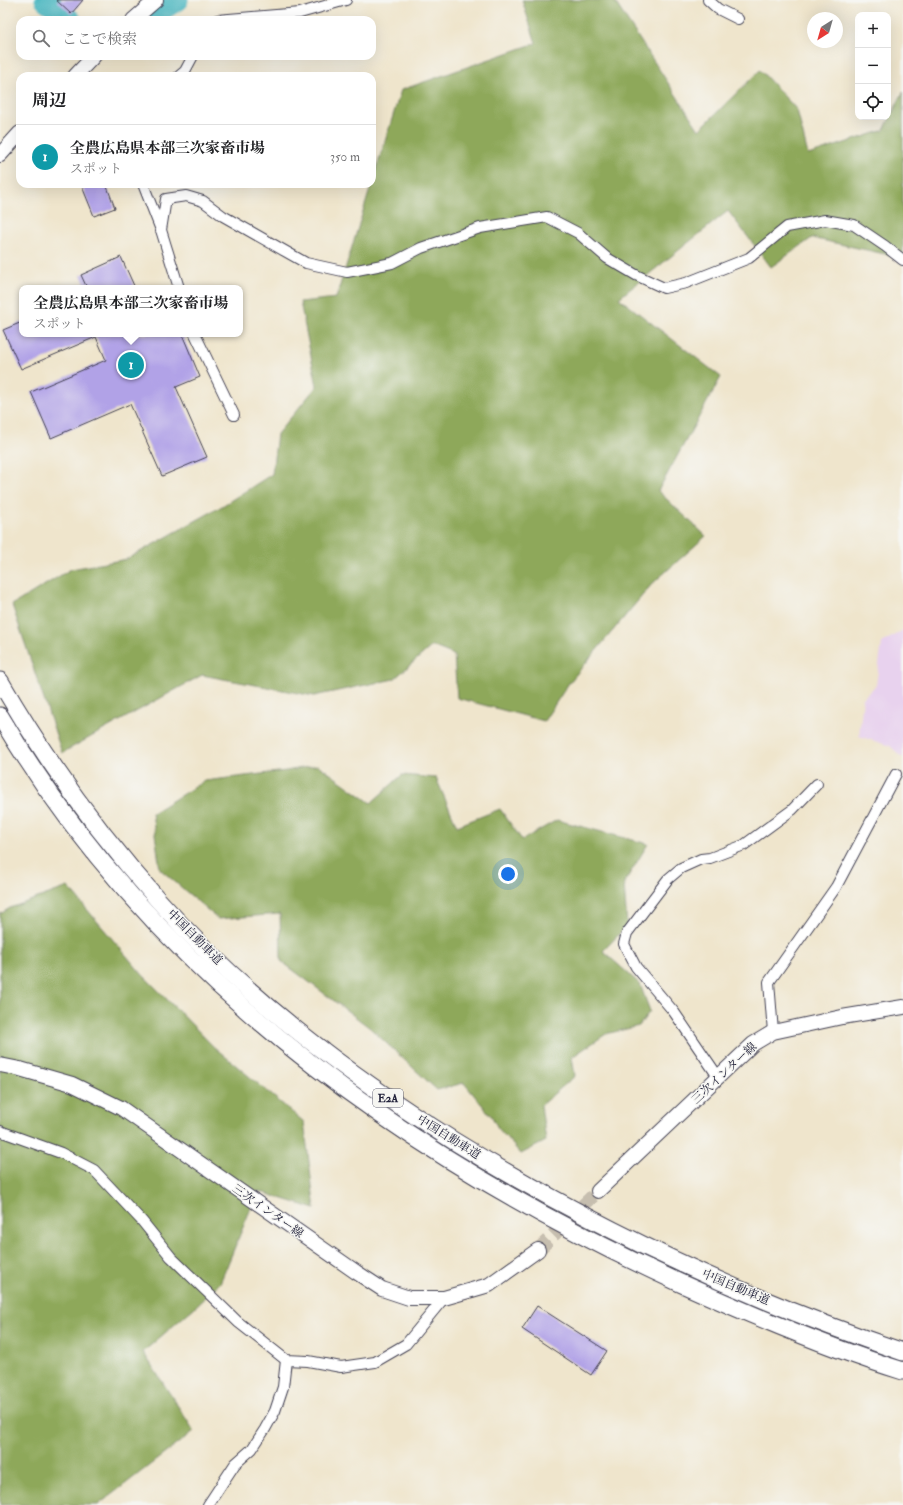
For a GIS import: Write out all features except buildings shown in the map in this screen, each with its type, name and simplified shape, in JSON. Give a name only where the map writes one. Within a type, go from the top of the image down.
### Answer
[{"type":"highway","name":"中国自動車道","points":[[0,680],[17,710],[61,777],[110,843],[154,896],[205,948],[258,998],[309,1041],[369,1085],[424,1122],[484,1159],[566,1206],[643,1246],[730,1285],[814,1319],[903,1352]]},
{"type":"highway","name":"中国自動車道","points":[[0,716],[58,804],[92,851],[137,904],[188,958],[245,1009],[300,1056],[355,1096],[411,1135],[473,1175],[545,1217],[633,1261],[731,1306],[809,1337],[903,1371]]},
{"type":"main road","points":[[138,16],[156,0]]},
{"type":"main road","points":[[79,72],[90,60]]},
{"type":"main road","points":[[0,155],[16,137]]},
{"type":"main road","name":"三次インター線","points":[[598,1191],[719,1078],[753,1044],[773,1032],[842,1017],[903,1007]]},
{"type":"main road","name":"三次インター線","points":[[0,1065],[20,1069],[72,1084],[121,1108],[356,1272],[382,1288],[409,1298],[444,1298],[489,1285],[538,1250]]},
{"type":"street","points":[[264,16],[300,13],[346,0]]},
{"type":"street","points":[[708,0],[718,9],[738,19]]},
{"type":"street","points":[[184,72],[191,60]]},
{"type":"street","points":[[145,188],[162,230],[178,285]]},
{"type":"street","points":[[162,230],[166,199],[186,196],[204,201],[223,216],[306,263],[347,272],[392,263],[421,248],[480,228],[546,217],[578,233],[607,258],[636,275],[664,288],[686,283],[748,258],[787,227],[825,220],[854,226],[885,246],[903,260]]},
{"type":"street","points":[[196,337],[234,415]]},
{"type":"street","points":[[773,1032],[769,982],[836,887],[896,774]]},
{"type":"street","points":[[719,1078],[674,1012],[636,967],[624,944],[627,933],[672,875],[681,868],[701,859],[710,858],[744,845],[792,810],[817,784]]},
{"type":"street","points":[[0,1131],[61,1153],[94,1170],[142,1221],[171,1257],[238,1322],[286,1360],[308,1361],[341,1367],[375,1362],[406,1344],[444,1298]]},
{"type":"street","points":[[208,1505],[235,1464],[252,1449],[275,1411],[284,1387],[286,1360]]},
{"type":"shaded area","points":[[903,630],[903,758],[890,746],[859,736],[863,698],[876,685],[882,643]]},
{"type":"green space","points":[[522,0],[615,0],[699,130],[760,70],[797,110],[808,155],[884,130],[889,120],[891,120],[891,116],[903,92],[903,258],[812,238],[771,267],[728,211],[619,298],[721,377],[658,491],[706,536],[652,584],[569,683],[544,721],[457,698],[454,655],[432,646],[394,679],[314,696],[202,675],[62,753],[12,605],[71,569],[127,559],[222,506],[272,474],[277,434],[317,386],[300,302],[336,298],[370,188],[376,188],[376,170],[401,90],[536,43]]},
{"type":"green space","points":[[318,765],[371,803],[402,775],[436,778],[457,826],[500,809],[522,840],[557,820],[648,844],[624,883],[627,926],[603,951],[640,984],[650,1011],[639,1026],[606,1034],[572,1057],[575,1076],[541,1105],[546,1141],[521,1154],[498,1128],[492,1117],[464,1083],[437,1090],[370,1028],[281,961],[280,914],[218,919],[160,869],[152,813],[204,781],[286,771]]},
{"type":"green space","points":[[68,887],[142,974],[214,1047],[304,1122],[315,1209],[258,1191],[220,1283],[143,1352],[194,1431],[98,1505],[0,1505],[0,914],[10,908]]},
{"type":"waterway","points":[[45,0],[66,16]]},
{"type":"waterway","points":[[158,13],[178,0]]},
{"type":"tunnel","points":[[538,1250],[598,1191]]},
{"type":"place","name":"全農広島県本部三次家畜市場","points":[[131,365]]}]
